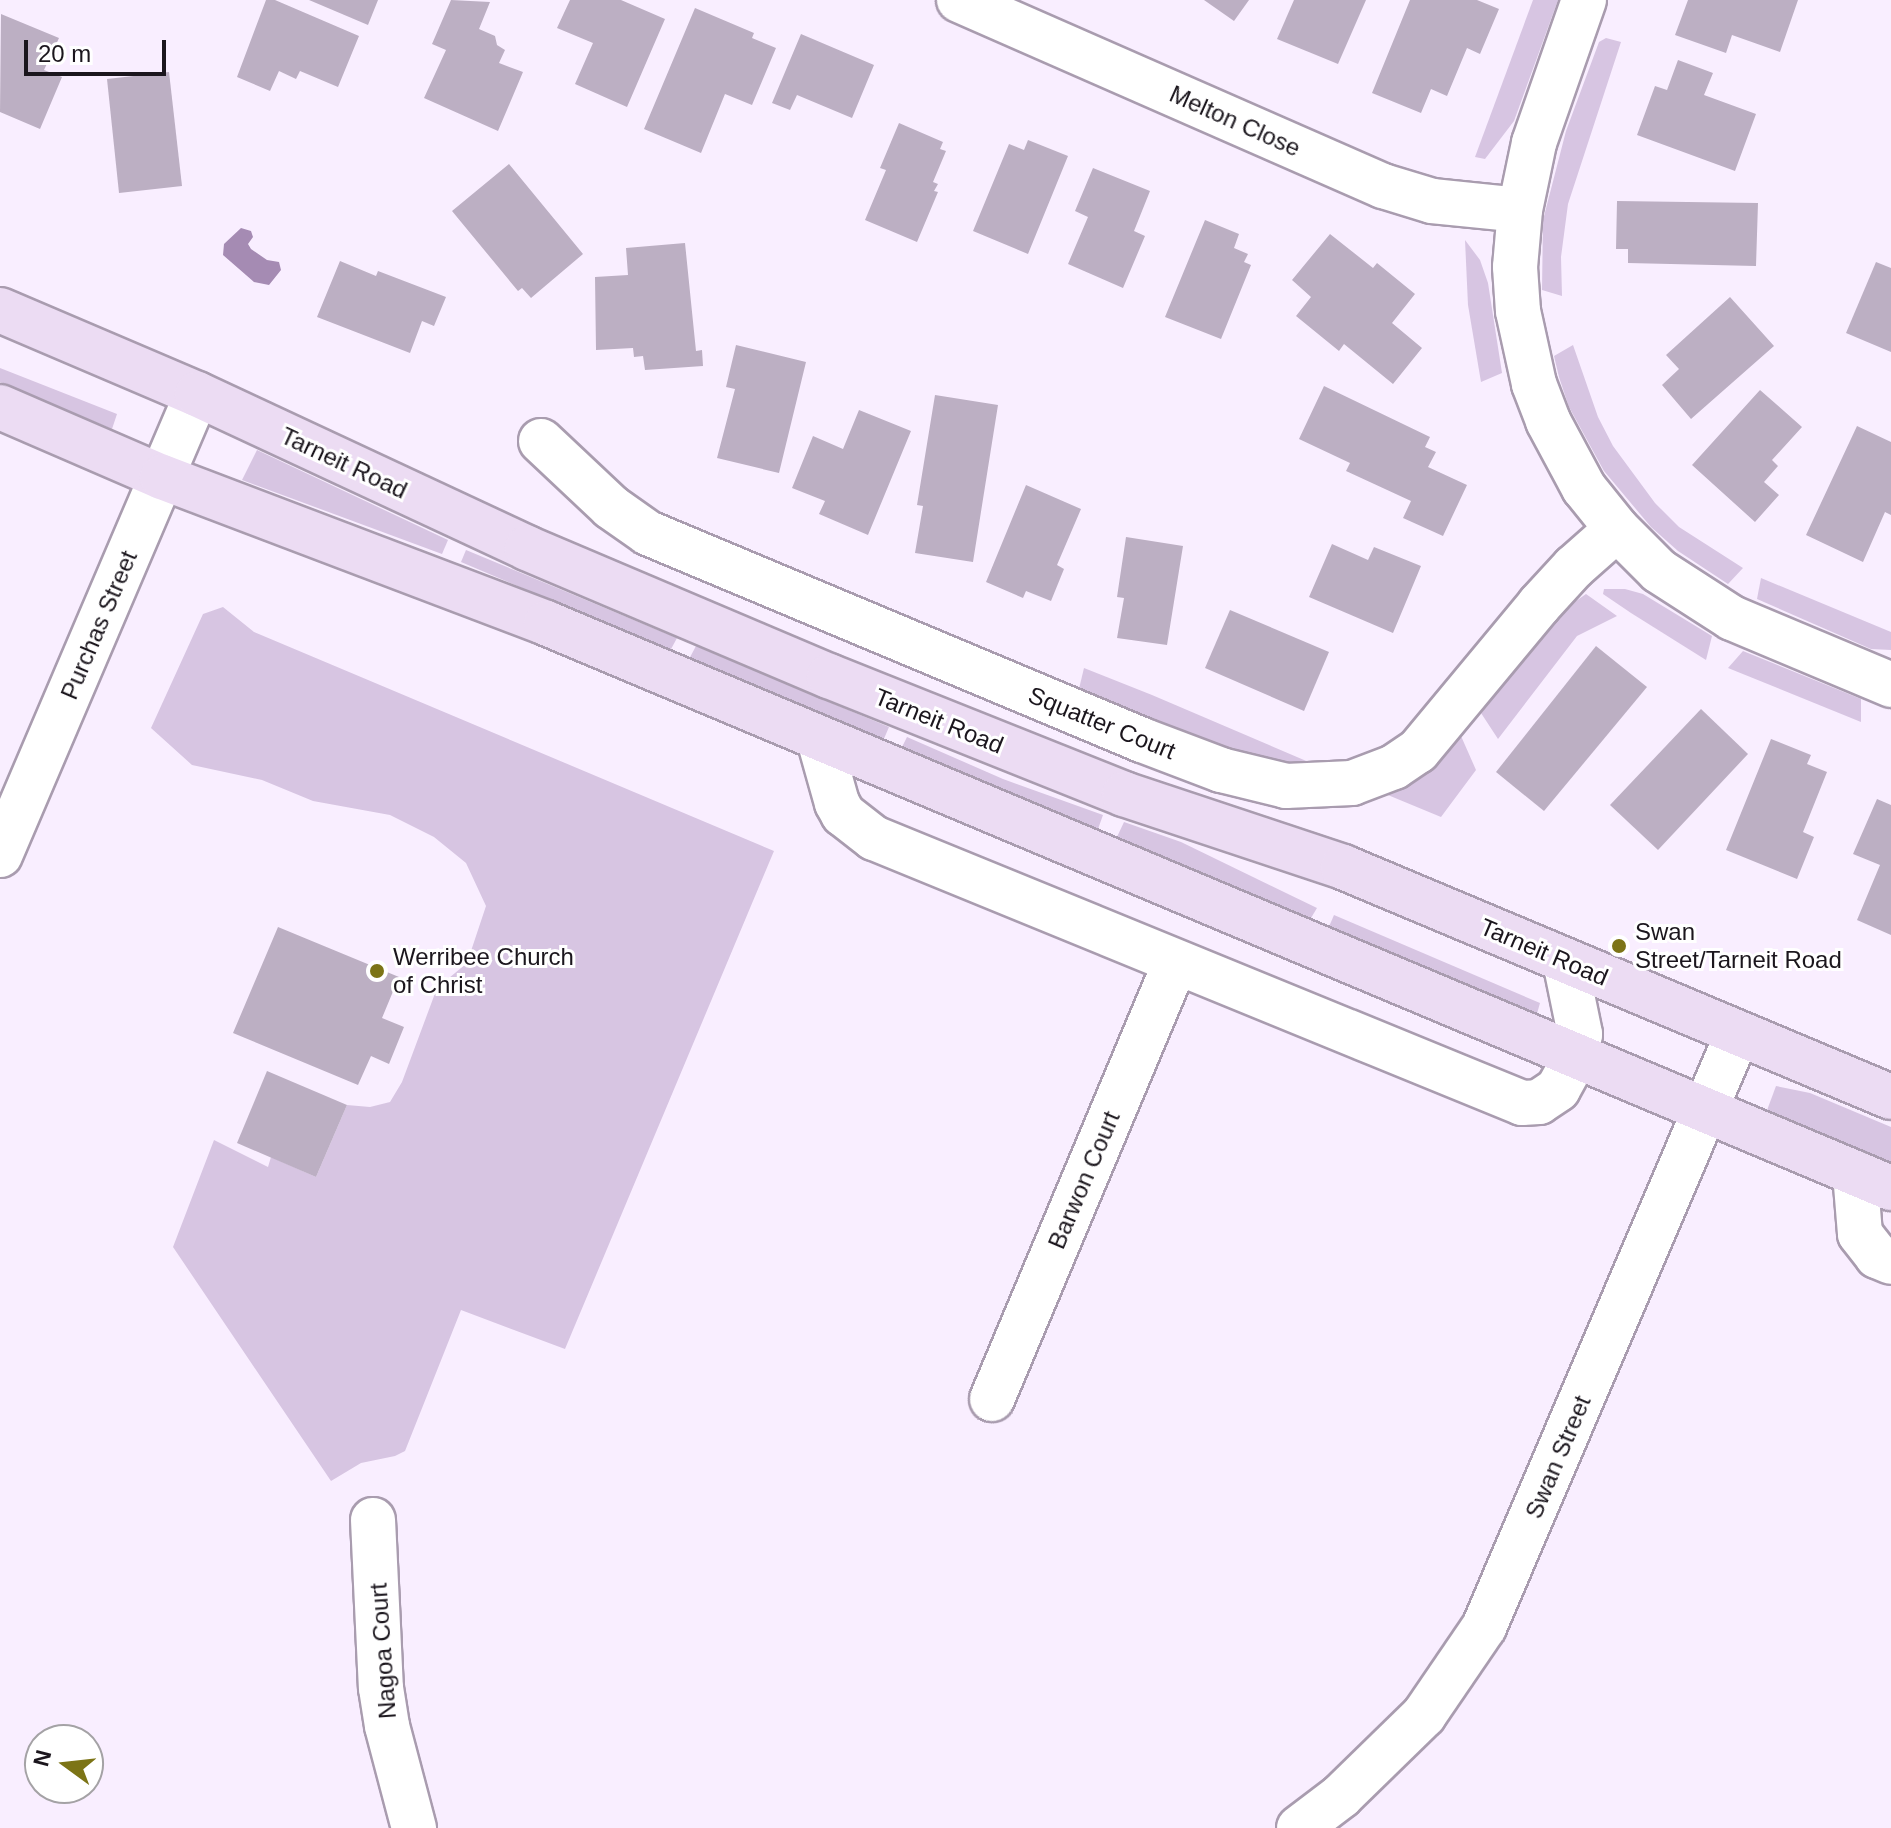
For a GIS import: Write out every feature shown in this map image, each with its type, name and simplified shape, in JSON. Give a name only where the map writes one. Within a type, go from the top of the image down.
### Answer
[{"type":"main road","name":"Tarneit Road","points":[[0,310],[197,394],[527,548],[829,676],[1124,794],[1343,867],[1891,1097]]},
{"type":"main road","points":[[0,407],[162,477],[513,610],[1873,1181]]},
{"type":"street","name":"Melton Close","points":[[959,0],[1383,186],[1432,201],[1520,210]]},
{"type":"street","points":[[1584,0],[1534,143],[1520,210],[1515,267],[1518,311],[1534,384],[1562,453],[1617,529],[1659,571],[1732,618],[1891,685]]},
{"type":"street","name":"Purchas Street","points":[[0,855],[197,394]]},
{"type":"street","name":"Squatter Court","points":[[541,441],[611,507],[648,533],[1142,740],[1221,770],[1286,786],[1352,783],[1394,767],[1418,751],[1548,595],[1617,529]]},
{"type":"street","points":[[819,739],[843,814],[874,838],[1522,1103],[1539,1102],[1558,1089],[1576,1057],[1580,1034],[1565,961]]},
{"type":"street","name":"Barwon Court","points":[[992,1399],[1176,962]]},
{"type":"street","name":"Swan Street","points":[[1299,1828],[1361,1778],[1424,1715],[1484,1627],[1738,1033]]},
{"type":"street","points":[[1873,1181],[1860,1234],[1877,1256],[1891,1262]]},
{"type":"street","name":"Nagoa Court","points":[[373,1520],[381,1688],[387,1726],[414,1828]]},
{"type":"shaded area","points":[[1533,0],[1558,0],[1514,121],[1485,159],[1475,157]]},
{"type":"shaded area","points":[[1606,38],[1621,42],[1568,204],[1561,257],[1562,296],[1542,290],[1543,220],[1566,131],[1599,42]]},
{"type":"shaded area","points":[[241,228],[251,231],[253,237],[248,244],[251,249],[267,260],[279,262],[281,270],[269,285],[254,282],[223,255],[224,244]]},
{"type":"shaded area","points":[[1465,240],[1480,260],[1488,283],[1502,373],[1481,382],[1468,305]]},
{"type":"shaded area","points":[[1573,345],[1598,417],[1613,446],[1655,503],[1679,527],[1743,568],[1728,584],[1678,551],[1651,527],[1604,471],[1569,407],[1559,377],[1554,356]]},
{"type":"shaded area","points":[[0,368],[117,414],[112,429],[0,382]]},
{"type":"shaded area","points":[[257,450],[448,540],[442,554],[242,480]]},
{"type":"shaded area","points":[[466,550],[677,638],[670,651],[461,562]]},
{"type":"shaded area","points":[[1761,578],[1891,632],[1891,650],[1871,649],[1757,599]]},
{"type":"shaded area","points":[[1604,589],[1625,589],[1643,594],[1712,636],[1706,660],[1603,594]]},
{"type":"shaded area","points":[[1586,594],[1617,616],[1577,636],[1498,739],[1481,713],[1546,630],[1566,608]]},
{"type":"shaded area","name":"Werribee Church of Christ","points":[[223,607],[254,632],[774,851],[565,1349],[461,1310],[405,1451],[361,1463],[331,1481],[173,1247],[214,1140],[268,1167],[271,1157],[316,1177],[347,1105],[370,1107],[390,1102],[402,1082],[437,988],[467,963],[486,906],[466,863],[434,837],[390,815],[313,801],[262,780],[192,765],[151,728],[203,614]]},
{"type":"shaded area","points":[[696,646],[889,727],[883,741],[744,680],[688,661]]},
{"type":"shaded area","points":[[1743,651],[1861,699],[1861,722],[1728,668]]},
{"type":"shaded area","points":[[1084,668],[1311,763],[1307,771],[1245,761],[1078,693]]},
{"type":"shaded area","points":[[1461,736],[1476,770],[1441,817],[1383,793],[1422,775],[1443,759]]},
{"type":"shaded area","points":[[907,737],[1003,779],[1103,815],[1098,829],[901,749]]},
{"type":"shaded area","points":[[1124,822],[1181,842],[1317,908],[1311,918],[1117,837]]},
{"type":"shaded area","points":[[1334,915],[1540,1003],[1536,1017],[1328,929]]},
{"type":"shaded area","points":[[1776,1086],[1810,1093],[1891,1127],[1891,1164],[1766,1113]]},
{"type":"building","points":[[266,0],[275,0],[359,36],[338,87],[300,71],[296,79],[279,71],[270,91],[237,77]]},
{"type":"building","points":[[309,0],[378,0],[368,25]]},
{"type":"building","points":[[451,0],[490,2],[479,29],[495,36],[497,45],[505,50],[499,63],[523,72],[498,131],[424,98],[446,50],[432,44]]},
{"type":"building","points":[[570,0],[621,0],[665,19],[627,107],[575,84],[593,43],[557,28]]},
{"type":"building","points":[[1204,0],[1249,0],[1234,21]]},
{"type":"building","points":[[1294,0],[1366,0],[1338,64],[1277,39]]},
{"type":"building","points":[[1410,0],[1477,0],[1499,9],[1480,54],[1467,48],[1447,96],[1431,89],[1421,113],[1372,93]]},
{"type":"building","points":[[1688,0],[1798,0],[1780,52],[1732,35],[1726,53],[1675,35]]},
{"type":"building","points":[[695,8],[754,33],[752,38],[776,48],[752,105],[725,94],[701,153],[644,129]]},
{"type":"building","points":[[1,14],[59,38],[44,70],[62,77],[40,129],[0,112]]},
{"type":"building","points":[[801,34],[874,65],[852,118],[797,95],[790,110],[772,103]]},
{"type":"building","points":[[1678,60],[1713,73],[1704,95],[1756,114],[1735,171],[1637,135],[1655,86],[1667,90]]},
{"type":"building","points":[[169,72],[182,186],[119,193],[107,79]]},
{"type":"building","points":[[899,123],[943,142],[940,149],[946,151],[933,182],[938,184],[934,191],[938,192],[917,242],[865,220],[886,170],[880,168]]},
{"type":"building","points":[[1028,140],[1068,156],[1028,254],[973,231],[1009,144],[1024,150]]},
{"type":"building","points":[[509,164],[583,254],[531,298],[522,288],[518,291],[452,211]]},
{"type":"building","points":[[1093,168],[1150,191],[1134,231],[1145,236],[1123,288],[1068,264],[1088,217],[1075,211]]},
{"type":"building","points":[[1617,201],[1758,203],[1756,266],[1628,263],[1628,249],[1616,249]]},
{"type":"building","points":[[1205,220],[1239,234],[1234,248],[1248,254],[1244,262],[1251,265],[1221,339],[1165,317]]},
{"type":"building","points":[[1330,234],[1373,268],[1377,263],[1415,294],[1392,323],[1422,348],[1393,384],[1344,344],[1339,351],[1296,316],[1311,297],[1292,280]]},
{"type":"building","points":[[685,243],[696,351],[702,350],[703,366],[645,370],[643,356],[634,357],[633,348],[596,350],[595,277],[628,275],[626,248]]},
{"type":"building","points":[[340,261],[376,276],[378,271],[446,297],[434,326],[422,321],[410,353],[317,317]]},
{"type":"building","points":[[1876,262],[1891,268],[1891,352],[1846,333]]},
{"type":"building","points":[[1730,297],[1774,346],[1691,419],[1662,385],[1679,369],[1666,355]]},
{"type":"building","points":[[736,345],[806,362],[779,473],[717,458],[735,389],[726,387]]},
{"type":"building","points":[[1324,386],[1430,437],[1425,447],[1436,452],[1428,467],[1467,485],[1443,536],[1403,518],[1411,501],[1346,471],[1350,463],[1299,439]]},
{"type":"building","points":[[1760,390],[1802,427],[1772,460],[1778,466],[1764,482],[1779,495],[1755,522],[1692,465]]},
{"type":"building","points":[[935,395],[998,405],[973,562],[915,553],[923,506],[917,505]]},
{"type":"building","points":[[859,410],[911,431],[868,535],[819,514],[825,501],[792,488],[813,436],[843,449]]},
{"type":"building","points":[[1857,426],[1891,442],[1891,515],[1885,512],[1863,562],[1806,535]]},
{"type":"building","points":[[1026,485],[1081,509],[1057,565],[1064,569],[1051,601],[1026,591],[1023,598],[986,582]]},
{"type":"building","points":[[1126,537],[1183,546],[1167,645],[1117,638],[1124,598],[1117,597]]},
{"type":"building","points":[[1332,544],[1368,560],[1374,547],[1421,566],[1393,633],[1309,597]]},
{"type":"building","points":[[1230,610],[1329,652],[1304,711],[1205,668]]},
{"type":"building","points":[[1596,646],[1647,687],[1544,811],[1496,772]]},
{"type":"building","points":[[1701,709],[1748,754],[1658,850],[1610,805]]},
{"type":"building","points":[[1771,739],[1811,755],[1807,764],[1827,772],[1803,832],[1814,837],[1797,879],[1726,850]]},
{"type":"building","points":[[1877,799],[1891,805],[1891,935],[1857,920],[1880,865],[1853,854]]},
{"type":"building","points":[[278,927],[399,977],[382,1018],[404,1027],[389,1064],[371,1056],[358,1085],[233,1033]]},
{"type":"building","points":[[267,1071],[347,1105],[316,1177],[237,1143]]},
{"type":"place","name":"Swan Street/Tarneit Road","points":[[1619,946]]},
{"type":"place","name":"Werribee Church of Christ","points":[[377,971]]}]
